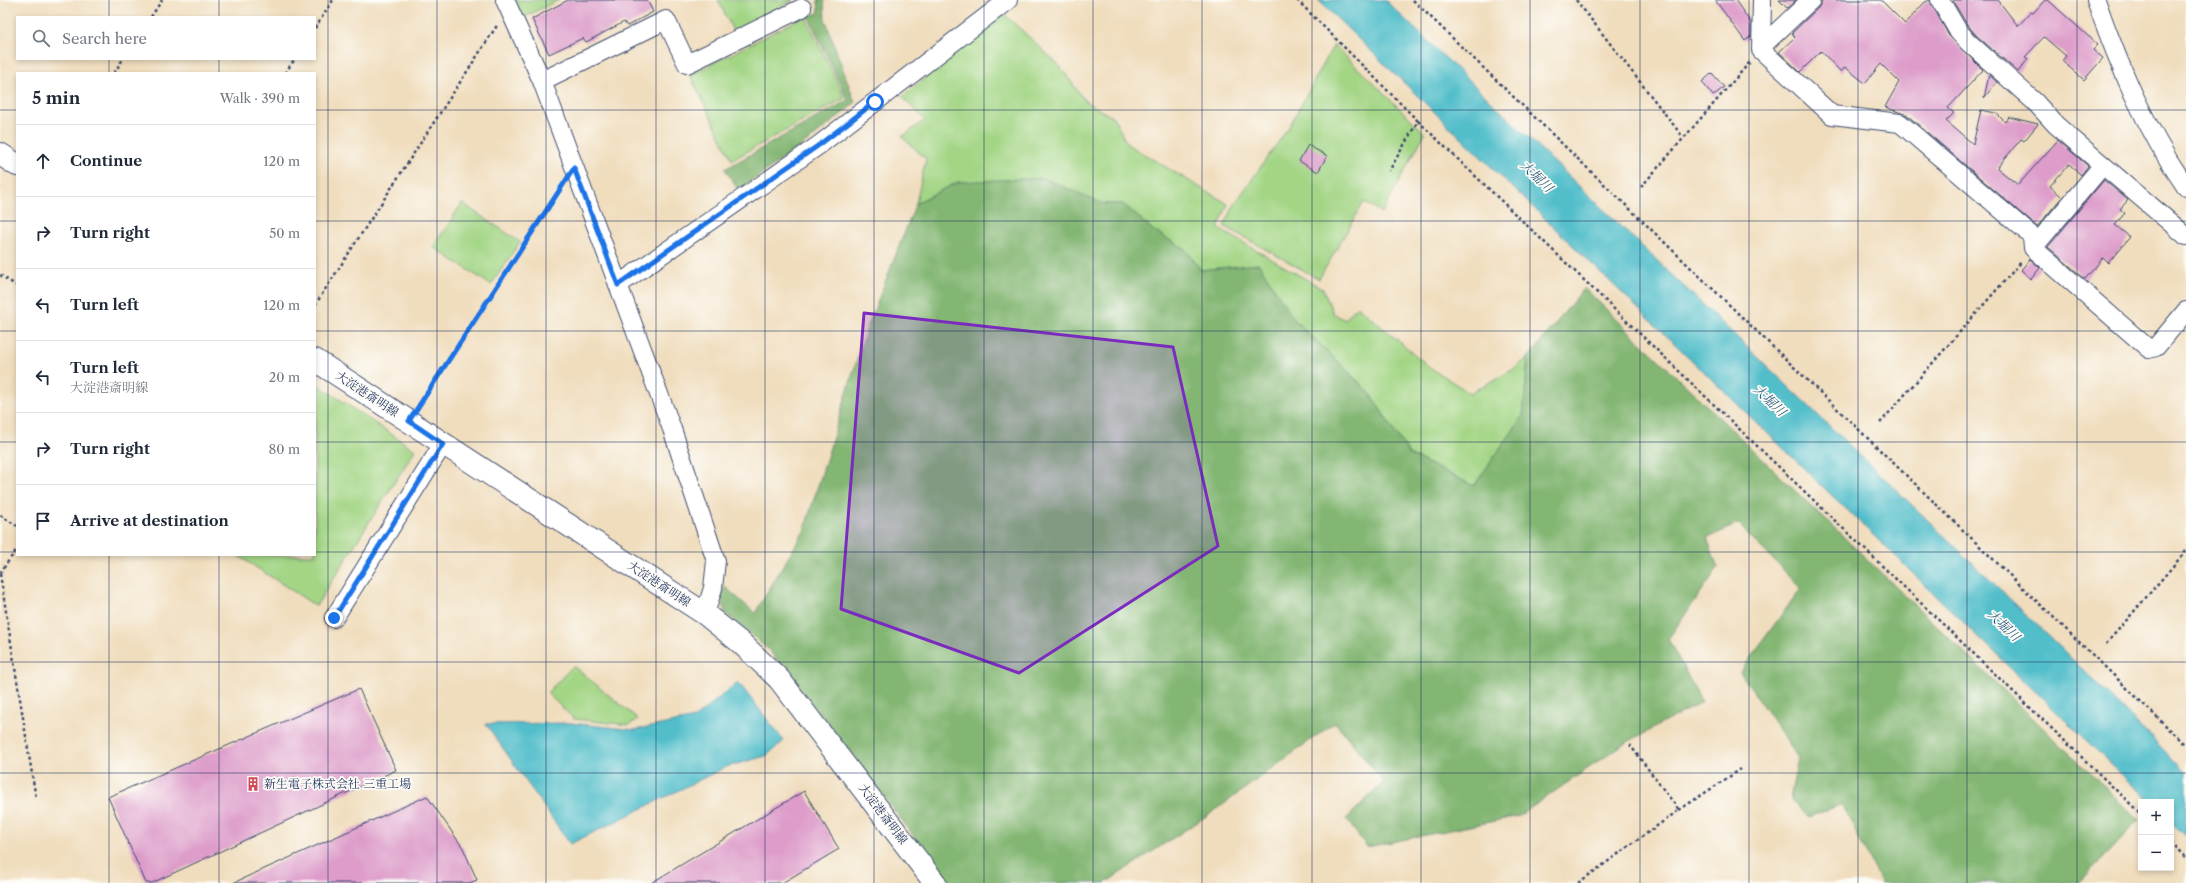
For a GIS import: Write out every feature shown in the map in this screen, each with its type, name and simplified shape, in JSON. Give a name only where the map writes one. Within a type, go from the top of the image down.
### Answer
[{"type":"main road","points":[[0,154],[16,164]]},
{"type":"main road","name":"大淀港斎明線","points":[[316,361],[705,614],[741,643],[779,679],[936,883]]},
{"type":"street","points":[[618,285],[819,145],[1008,0]]},
{"type":"street","points":[[1762,0],[1761,48],[1832,115],[1900,123],[2032,236],[2032,248],[2149,349],[2156,347],[2186,311]]},
{"type":"street","points":[[1761,48],[1811,0]]},
{"type":"street","points":[[1940,0],[1957,30],[1968,42],[2035,102],[2056,125],[2186,236]]},
{"type":"street","points":[[2096,0],[2117,61],[2152,136],[2186,187]]},
{"type":"street","points":[[507,4],[542,81],[672,429],[716,561],[713,588],[705,614]]},
{"type":"street","points":[[542,81],[666,20],[687,64],[802,8]]},
{"type":"street","points":[[2032,248],[2102,165]]},
{"type":"street","points":[[334,618],[443,444]]},
{"type":"path","points":[[152,16],[162,0]]},
{"type":"path","points":[[316,26],[333,0]]},
{"type":"path","points":[[1297,0],[1418,121],[2138,811]]},
{"type":"path","points":[[1413,0],[2186,745]]},
{"type":"path","points":[[1576,0],[1683,137]]},
{"type":"path","points":[[316,303],[507,4]]},
{"type":"path","points":[[1641,187],[1761,48]]},
{"type":"path","points":[[115,72],[122,60]]},
{"type":"path","points":[[286,72],[293,60]]},
{"type":"path","points":[[1389,171],[1418,121]]},
{"type":"path","points":[[409,421],[574,168]]},
{"type":"path","points":[[1880,423],[2032,248]]},
{"type":"path","points":[[0,275],[16,285]]},
{"type":"path","points":[[0,515],[16,525]]},
{"type":"path","points":[[16,550],[0,574],[36,799]]},
{"type":"path","points":[[2106,644],[2186,551]]},
{"type":"path","points":[[1630,745],[1679,810]]},
{"type":"path","points":[[1578,883],[1679,810],[1741,769]]},
{"type":"path","points":[[2174,845],[2186,857]]},
{"type":"highlighted area","points":[[864,313],[1173,347],[1218,546],[1019,673],[841,609]]},
{"type":"green space","points":[[506,0],[559,0],[516,21]]},
{"type":"green space","points":[[718,0],[794,0],[733,31]]},
{"type":"green space","points":[[818,0],[824,0],[825,19],[855,103],[811,139],[738,190],[725,169],[848,100],[808,16],[819,13]]},
{"type":"green space","points":[[1003,13],[1059,65],[1085,101],[1114,118],[1127,144],[1228,204],[1218,228],[1323,289],[1333,313],[1345,320],[1357,306],[1432,369],[1470,393],[1514,369],[1528,358],[1523,416],[1474,486],[1409,454],[1369,392],[1291,316],[1259,264],[1201,270],[1185,249],[1154,231],[1123,204],[1104,204],[1081,195],[958,182],[916,203],[926,159],[902,137],[925,120],[902,97]]},
{"type":"green space","points":[[805,16],[845,98],[732,160],[690,75]]},
{"type":"green space","points":[[1334,45],[1425,133],[1382,213],[1364,202],[1319,279],[1224,226],[1236,202],[1289,127]]},
{"type":"green space","points":[[1043,178],[1104,204],[1123,204],[1154,231],[1185,249],[1201,270],[1259,264],[1295,321],[1369,392],[1409,454],[1474,486],[1523,416],[1528,358],[1584,288],[2138,819],[2138,821],[2079,883],[1881,883],[1842,804],[1809,817],[1790,799],[1798,758],[1740,672],[1801,588],[1738,524],[1707,538],[1718,568],[1668,639],[1702,702],[1622,745],[1519,816],[1367,847],[1346,819],[1384,782],[1335,722],[1217,809],[1105,883],[949,883],[858,762],[768,649],[726,614],[721,600],[724,586],[755,613],[804,531],[866,331],[916,203],[958,182]]},
{"type":"green space","points":[[462,203],[520,242],[491,285],[433,247]]},
{"type":"green space","points":[[316,384],[415,450],[316,606],[239,556],[316,556]]},
{"type":"green space","points":[[573,666],[638,719],[629,725],[574,719],[547,693]]},
{"type":"water","name":"大堀川","points":[[1318,0],[1385,0],[2058,645],[2186,772],[2186,836],[2174,825],[2174,799],[2147,799]]},
{"type":"water","points":[[738,682],[784,741],[766,756],[726,767],[570,844],[486,724],[571,723],[635,730],[695,718]]},
{"type":"building","points":[[568,0],[647,0],[653,12],[627,26],[624,22],[586,42],[583,38],[549,54],[532,19]]},
{"type":"building","points":[[1715,0],[1735,0],[1751,23],[1751,36],[1745,41]]},
{"type":"building","points":[[1779,0],[1796,0],[1787,8]]},
{"type":"building","points":[[1823,0],[1881,0],[1905,24],[1925,2],[1930,0],[1949,36],[1983,70],[1948,108],[1954,113],[1946,121],[1973,144],[1981,110],[1996,113],[2005,122],[2009,117],[2038,124],[2024,141],[2021,139],[1997,168],[2018,185],[2058,140],[2088,166],[2081,175],[2069,164],[2050,186],[2062,197],[2037,227],[1907,115],[1885,107],[1899,82],[1881,64],[1865,83],[1845,67],[1841,72],[1821,51],[1800,72],[1779,52],[1795,37],[1792,33],[1818,8]]},
{"type":"building","points":[[1998,0],[2018,26],[2031,12],[2033,13],[2045,0],[2048,0],[2098,45],[2093,50],[2103,58],[2084,80],[2062,61],[2066,56],[2044,37],[2025,57],[2028,59],[2018,72],[1976,35],[1966,23],[1953,1]]},
{"type":"building","points":[[1712,73],[1724,87],[1713,96],[1702,82]]},
{"type":"building","points":[[1989,75],[1997,82],[1984,98]]},
{"type":"building","points":[[1308,145],[1327,156],[1318,172],[1299,161]]},
{"type":"building","points":[[2104,180],[2128,200],[2120,209],[2125,213],[2115,225],[2130,237],[2108,263],[2103,258],[2085,279],[2048,247]]},
{"type":"building","points":[[2030,259],[2040,268],[2031,279],[2021,270]]},
{"type":"building","name":"新生電子株式会社 三重工場","points":[[359,689],[396,770],[152,883],[146,883],[108,797]]},
{"type":"building","points":[[804,791],[839,849],[782,883],[651,883]]},
{"type":"building","name":"新生電子株式会社 三重工場","points":[[427,796],[463,848],[477,880],[469,883],[233,883]]},
{"type":"place","name":"新生電子株式会社 三重工場","points":[[253,784]]},
{"type":"route","points":[[334,618],[443,444],[409,421],[574,168],[618,285],[819,145],[875,102]]}]
